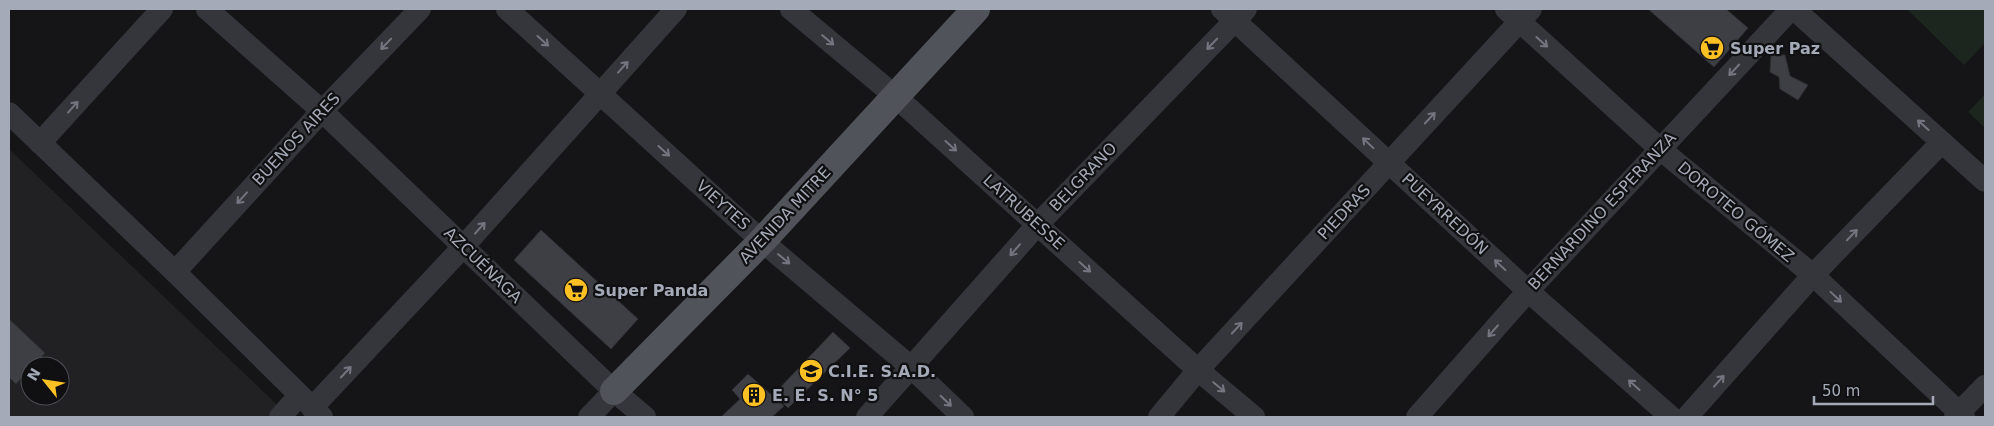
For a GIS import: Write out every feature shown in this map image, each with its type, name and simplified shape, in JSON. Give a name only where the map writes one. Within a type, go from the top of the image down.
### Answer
[{"type":"main road","name":"AVENIDA MITRE","points":[[614,391],[762,241],[976,9]]},
{"type":"street","points":[[40,143],[162,9]]},
{"type":"street","name":"AZCUÉNAGA","points":[[207,9],[322,110],[614,391],[645,417]]},
{"type":"street","name":"BUENOS AIRES","points":[[175,272],[322,110],[420,9]]},
{"type":"street","name":"VIEYTES","points":[[507,9],[762,241],[912,368],[963,417]]},
{"type":"street","points":[[280,417],[311,407],[463,246],[676,9]]},
{"type":"street","name":"LATRUBESSE","points":[[791,9],[895,96],[1198,370],[1254,417]]},
{"type":"street","points":[[1793,9],[1985,181]]},
{"type":"street","name":"BERNARDINO ESPERANZA","points":[[1417,417],[1528,291],[1793,9]]},
{"type":"street","name":"PUEYRREDÓN","points":[[1234,13],[1389,162],[1528,291],[1671,417]]},
{"type":"street","name":"BELGRANO","points":[[867,417],[1038,224],[1234,13]]},
{"type":"street","name":"DOROTEO GÓMEZ","points":[[1519,13],[1660,149],[1813,275],[1959,416]]},
{"type":"street","name":"PIEDRAS","points":[[1159,417],[1198,370],[1389,162],[1519,13]]},
{"type":"street","points":[[9,113],[175,272],[311,407]]},
{"type":"street","points":[[1687,417],[1813,275],[1942,142]]},
{"type":"street","points":[[1959,416],[1985,386]]},
{"type":"street","name":"AVENIDA MITRE","points":[[589,417],[614,391]]},
{"type":"shaded area","points":[[1907,9],[1985,9],[1985,43],[1964,65]]},
{"type":"shaded area","points":[[1985,94],[1985,128],[1968,112]]},
{"type":"shaded area","points":[[9,149],[290,417],[9,417]]},
{"type":"building","name":"Super Paz","points":[[1648,9],[1726,9],[1748,28],[1714,67]]},
{"type":"building","points":[[1771,55],[1785,55],[1790,76],[1808,85],[1798,100],[1780,89],[1779,77],[1770,72]]},
{"type":"building","name":"Super Panda","points":[[541,230],[638,319],[611,349],[514,260]]},
{"type":"building","points":[[9,319],[45,353],[42,356],[20,356],[20,379],[16,384],[9,377]]},
{"type":"building","name":"C.I.E. S.A.D.","points":[[833,332],[850,348],[788,408],[774,394]]},
{"type":"building","name":"E. E. S. N° 5","points":[[748,374],[784,406],[772,417],[721,417],[740,399],[732,390]]},
{"type":"place","name":"Super Paz","points":[[1712,48]]},
{"type":"place","name":"Super Panda","points":[[576,290]]},
{"type":"place","name":"C.I.E. S.A.D.","points":[[811,371]]},
{"type":"place","name":"E. E. S. N° 5","points":[[754,395]]}]
